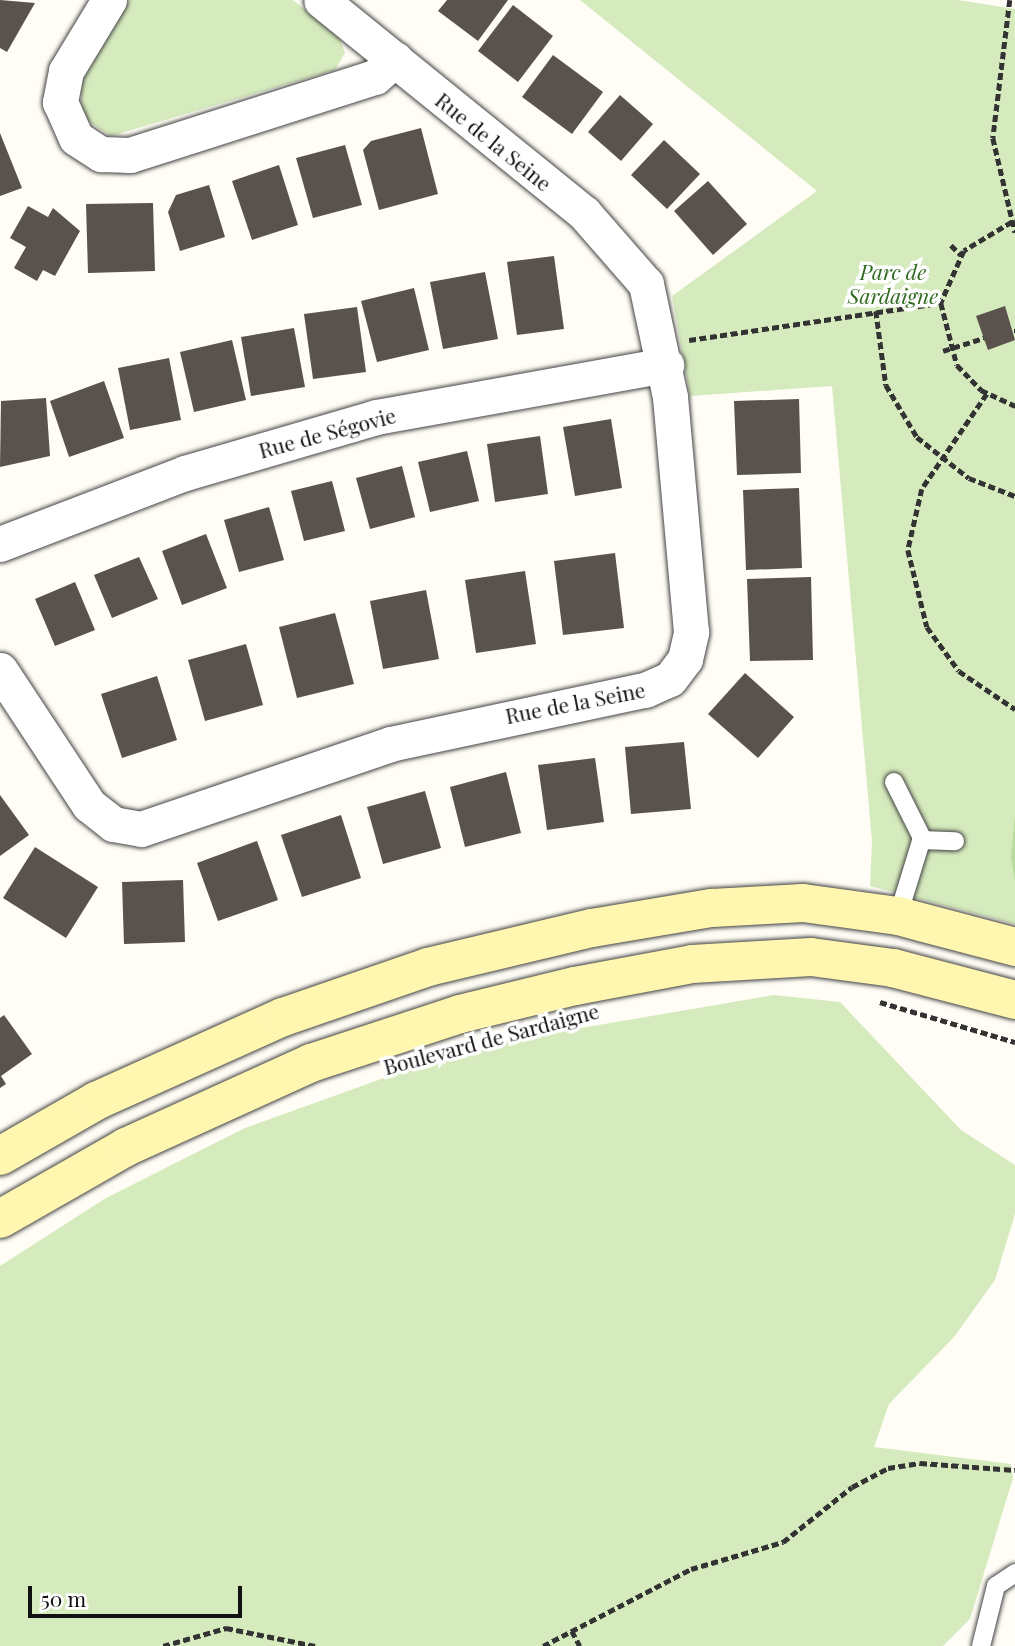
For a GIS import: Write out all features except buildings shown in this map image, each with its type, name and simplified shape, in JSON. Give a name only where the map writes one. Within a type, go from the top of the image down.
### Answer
[{"type":"street","points":[[109,0],[66,71],[60,102],[76,138],[101,154],[130,155],[324,94],[375,77],[395,59]]},
{"type":"street","name":"Rue de la Seine","points":[[0,670],[89,805],[113,824],[141,829],[390,744],[657,687],[680,669],[691,632],[675,353],[653,299],[615,243],[321,0]]},
{"type":"street","name":"Rue de Ségovie","points":[[0,544],[185,473],[363,421],[675,353]]},
{"type":"street","points":[[0,1156],[206,1049],[323,1002],[460,958],[631,920],[734,905],[803,903],[898,916],[1015,947]]},
{"type":"street","name":"Boulevard de Sardaigne","points":[[0,1219],[92,1164],[272,1079],[396,1033],[562,989],[692,964],[811,957],[893,968],[1015,1000]]},
{"type":"lane","points":[[894,782],[921,840],[898,916]]},
{"type":"lane","points":[[921,840],[955,841]]},
{"type":"lane","points":[[981,1646],[996,1586],[1015,1573]]},
{"type":"path","points":[[1010,0],[993,113],[996,163],[1015,232]]},
{"type":"path","points":[[1012,222],[961,255],[941,303],[946,350],[987,394],[1015,406]]},
{"type":"path","points":[[951,246],[961,255]]},
{"type":"path","points":[[675,353],[876,311],[941,303]]},
{"type":"path","points":[[876,311],[878,354],[894,403],[940,458],[984,486],[1015,496]]},
{"type":"path","points":[[946,350],[984,338]]},
{"type":"path","points":[[987,394],[940,458],[910,530],[918,605],[959,671],[1015,709]]},
{"type":"path","points":[[874,1000],[1015,1042]]},
{"type":"path","points":[[543,1646],[691,1569],[783,1542],[852,1487],[888,1468],[911,1463],[1015,1469]]},
{"type":"path","points":[[163,1646],[249,1628],[315,1646]]},
{"type":"path","points":[[572,1631],[580,1646]]},
{"type":"green space","points":[[130,0],[293,0],[339,37],[345,53],[335,70],[111,136],[82,117],[81,82]]},
{"type":"green space","name":"Parc de Sardaigne","points":[[580,0],[958,0],[1015,9],[1015,924],[870,886],[872,842],[832,386],[690,396],[672,296],[817,191]]},
{"type":"green space","points":[[1015,815],[1015,882],[1011,857]]},
{"type":"green space","points":[[774,995],[840,1002],[961,1130],[1015,1165],[1015,1214],[995,1280],[954,1337],[889,1404],[874,1447],[1011,1464],[1013,1478],[970,1619],[943,1646],[0,1646],[0,1266],[106,1198],[245,1128],[470,1047]]}]
